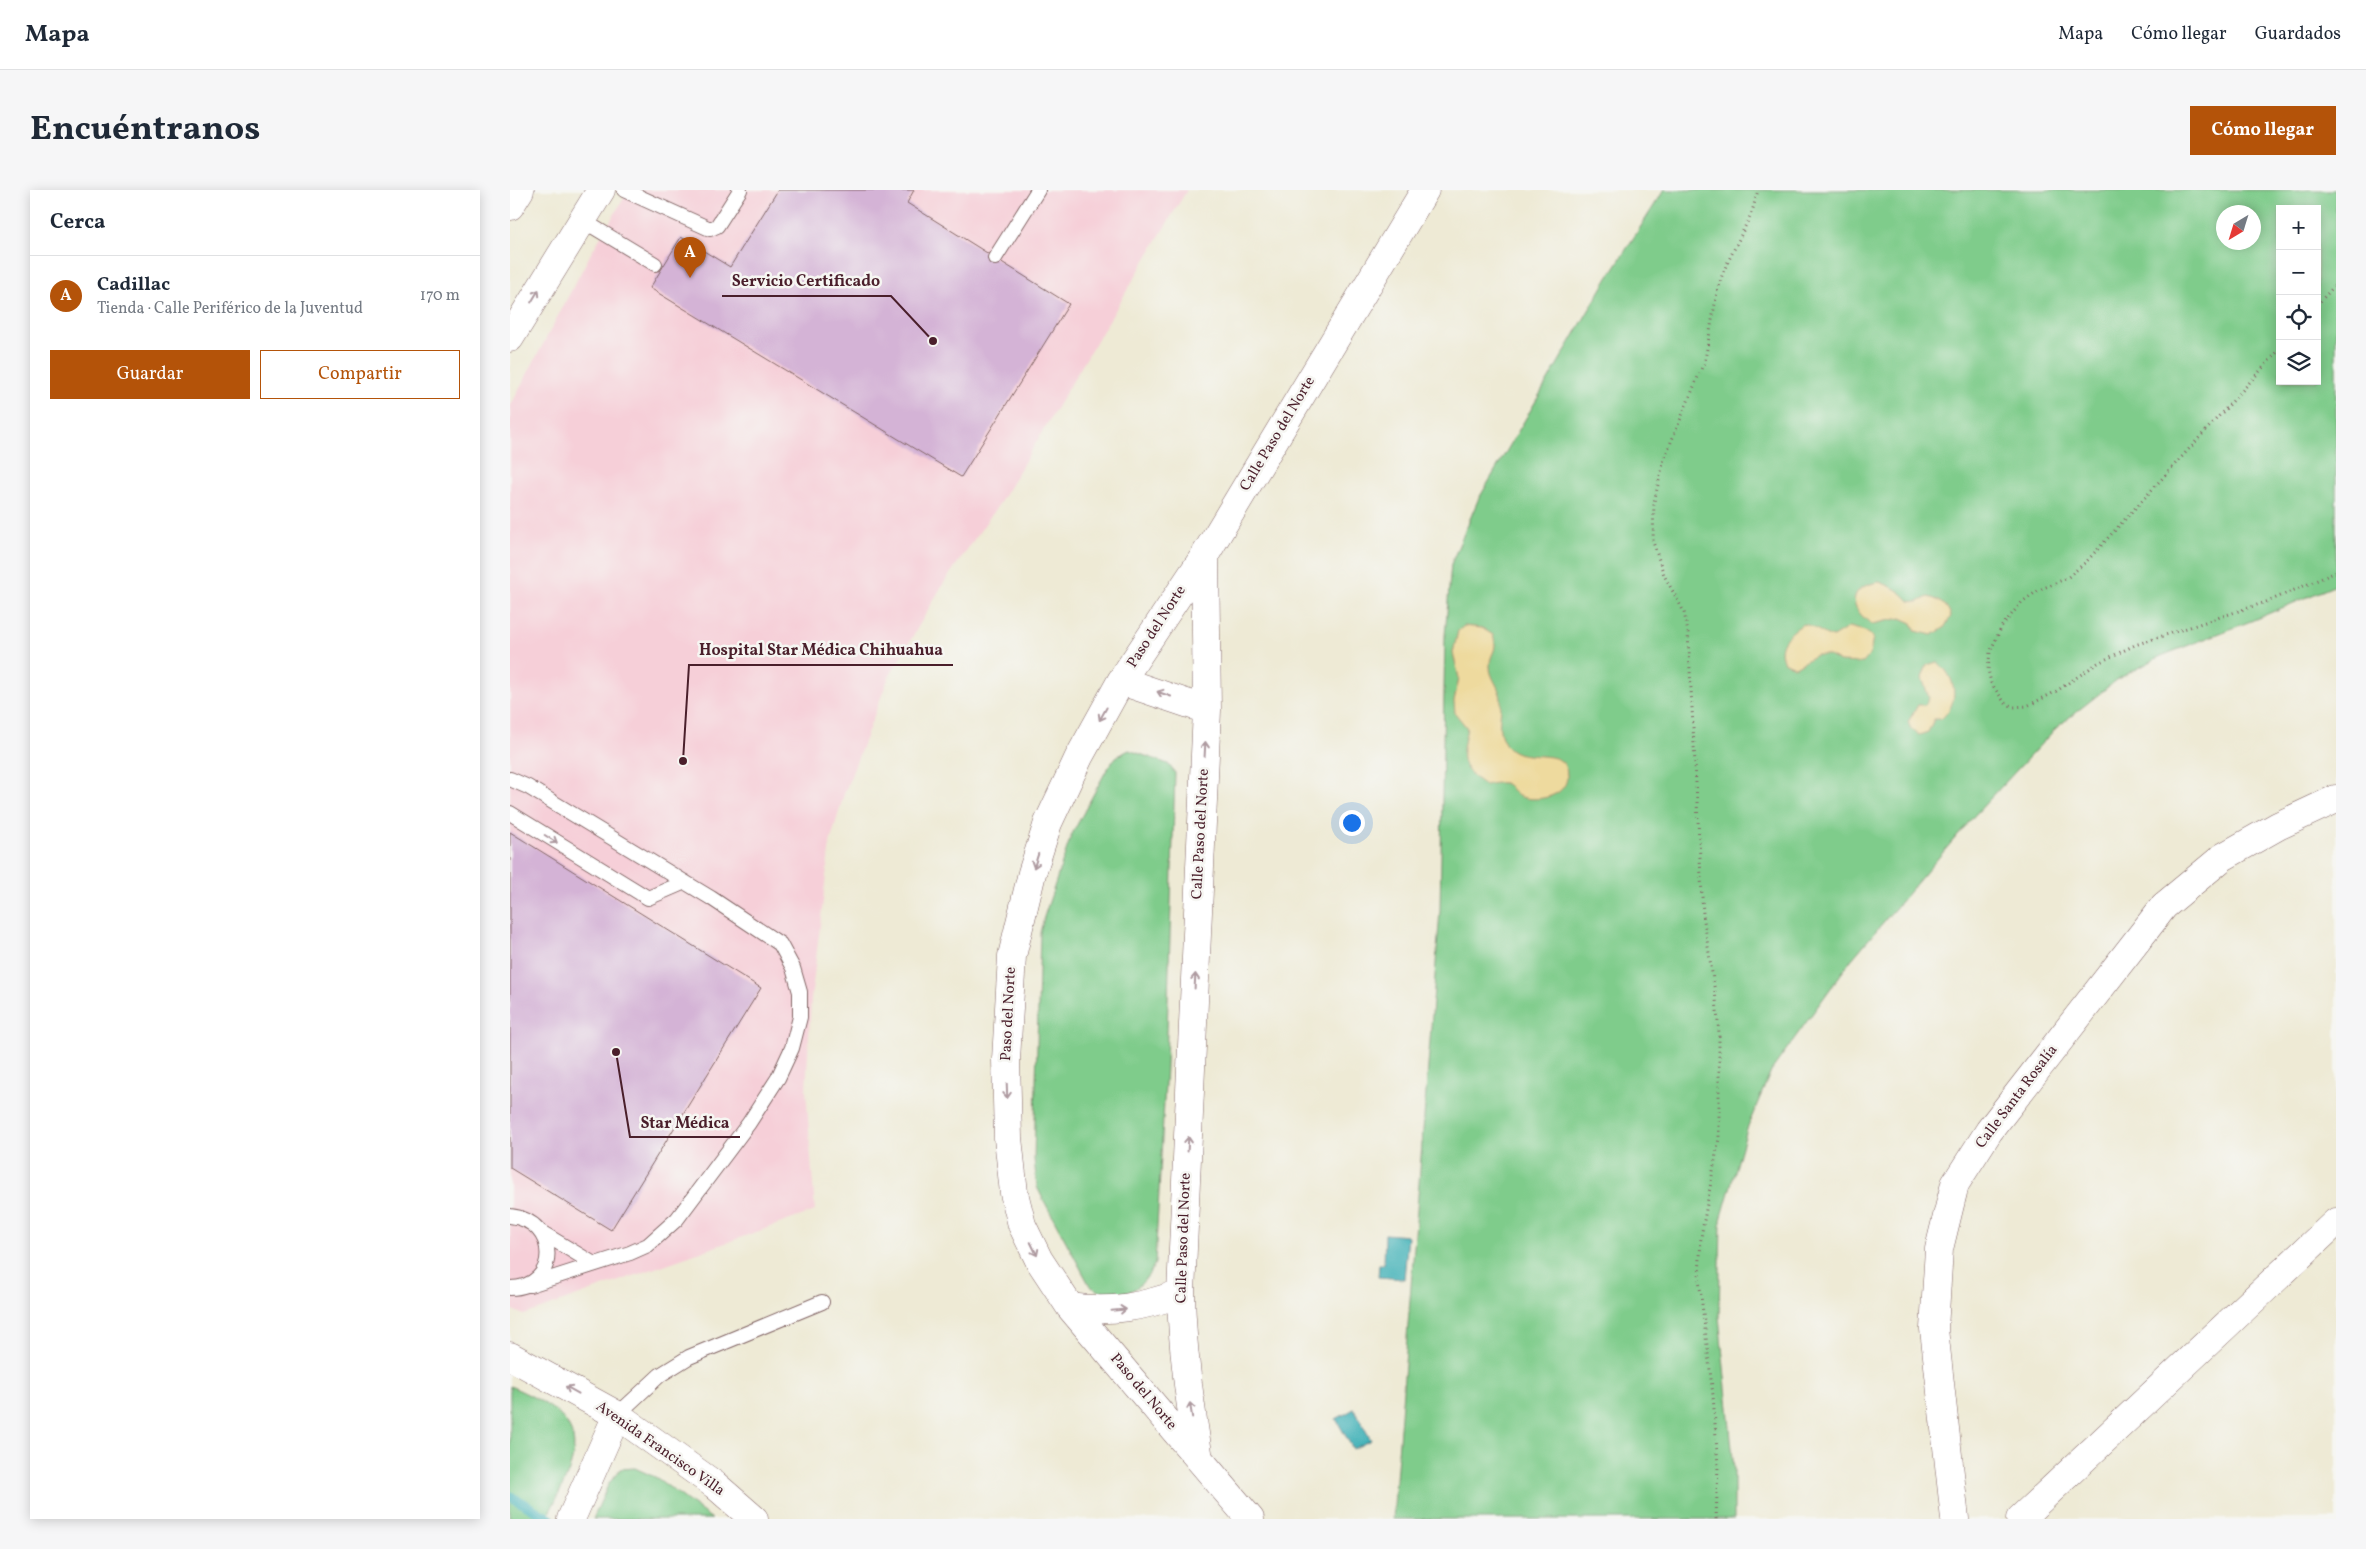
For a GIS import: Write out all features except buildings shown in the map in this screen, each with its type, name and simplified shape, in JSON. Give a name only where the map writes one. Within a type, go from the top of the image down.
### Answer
[{"type":"main road","points":[[510,206],[520,190]]},
{"type":"main road","points":[[510,338],[601,190]]},
{"type":"main road","name":"Calle Paso del Norte","points":[[1200,1458],[1183,1350],[1181,1293],[1207,710],[1205,555],[1425,190]]},
{"type":"main road","name":"Paso del Norte","points":[[1200,1458],[1070,1307],[1039,1260],[1022,1225],[1014,1193],[1008,1138],[1006,1060],[1012,956],[1032,873],[1048,823],[1078,757],[1121,681],[1205,555]]},
{"type":"main road","points":[[1121,681],[1207,710]]},
{"type":"main road","name":"Calle Santa Rosalía","points":[[1955,1519],[1934,1329],[1939,1249],[1955,1184],[1989,1131],[2164,906],[2223,857],[2278,826],[2336,799]]},
{"type":"main road","points":[[2020,1519],[2336,1222]]},
{"type":"main road","points":[[1070,1307],[1091,1310],[1132,1308],[1181,1293]]},
{"type":"main road","name":"Avenida Francisco Villa","points":[[510,1356],[617,1414],[715,1485],[754,1519]]},
{"type":"main road","points":[[571,1519],[617,1414]]},
{"type":"main road","points":[[1200,1458],[1250,1519]]},
{"type":"lane","points":[[624,190],[710,229],[717,226],[740,190]]},
{"type":"lane","points":[[995,258],[1038,190]]},
{"type":"lane","points":[[582,220],[655,264]]},
{"type":"lane","points":[[510,779],[528,787],[685,882],[780,944],[793,968],[800,992],[800,1017],[792,1048],[778,1078],[748,1123],[677,1219],[648,1245],[530,1284],[510,1288]]},
{"type":"lane","points":[[510,813],[648,898],[685,882]]},
{"type":"lane","points":[[510,1216],[528,1221],[541,1232],[594,1264]]},
{"type":"lane","points":[[530,1284],[546,1267],[548,1255],[547,1242],[541,1232]]},
{"type":"lane","points":[[617,1414],[660,1375],[689,1357],[822,1302]]},
{"type":"path","points":[[1716,1519],[1718,1466],[1713,1395],[1699,1279],[1701,1237],[1719,1138],[1719,1033],[1715,989],[1703,914],[1688,633],[1684,612],[1658,559],[1653,542],[1652,526],[1654,502],[1664,459],[1705,360],[1717,292],[1723,272],[1748,220],[1758,190]]},
{"type":"path","points":[[2321,301],[2336,284]]},
{"type":"path","points":[[2276,353],[2087,561],[2067,578],[2039,590],[2010,614],[1995,638],[1990,652],[1988,669],[1991,683],[2005,703],[2014,707],[2027,706],[2055,692],[2098,663],[2135,645],[2269,601],[2336,572]]},
{"type":"shaded area","points":[[629,190],[1187,190],[1001,501],[943,584],[888,679],[844,794],[830,843],[811,1000],[806,1090],[815,1211],[524,1315],[510,1309],[510,407],[591,253]]},
{"type":"green space","points":[[1664,190],[2336,190],[2336,585],[2161,656],[2118,679],[2056,728],[1974,816],[1851,960],[1771,1071],[1748,1126],[1721,1220],[1719,1316],[1734,1469],[1734,1519],[1393,1519],[1440,911],[1445,636],[1451,564],[1478,500],[1606,281]]},
{"type":"green space","points":[[1129,750],[1168,764],[1175,773],[1166,1066],[1155,1263],[1150,1273],[1136,1288],[1120,1294],[1111,1294],[1090,1286],[1037,1187],[1034,1159],[1040,933],[1071,836],[1106,771],[1116,757]]},
{"type":"green space","points":[[510,1386],[537,1399],[556,1412],[568,1425],[573,1439],[573,1455],[568,1473],[546,1519],[510,1519]]},
{"type":"green space","points":[[635,1468],[657,1478],[712,1519],[593,1519],[608,1485],[620,1469]]},
{"type":"sand","points":[[1879,582],[1903,594],[1909,601],[1918,602],[1928,597],[1942,603],[1951,616],[1944,628],[1932,635],[1916,631],[1912,623],[1901,618],[1872,624],[1858,611],[1855,605],[1856,593],[1861,588]]},
{"type":"sand","points":[[1803,624],[1833,637],[1849,627],[1865,631],[1873,637],[1870,655],[1863,663],[1840,662],[1827,655],[1816,655],[1795,667],[1784,662],[1781,650],[1782,645],[1788,635]]},
{"type":"sand","points":[[1464,626],[1482,628],[1493,635],[1495,645],[1490,667],[1501,699],[1501,735],[1510,749],[1529,755],[1551,757],[1559,760],[1565,766],[1567,777],[1565,784],[1556,793],[1535,799],[1521,797],[1504,783],[1485,785],[1465,767],[1463,747],[1467,728],[1455,713],[1454,701],[1459,678],[1453,653],[1458,631]]},
{"type":"sand","points":[[1937,662],[1948,674],[1952,682],[1954,697],[1947,712],[1941,719],[1934,719],[1928,732],[1919,735],[1911,729],[1908,722],[1918,705],[1925,705],[1929,698],[1922,678],[1927,665]]},
{"type":"water","points":[[1385,1234],[1408,1236],[1404,1279],[1378,1277],[1379,1264],[1384,1264]]},
{"type":"water","points":[[1354,1409],[1371,1440],[1353,1449],[1336,1419]]},
{"type":"waterway","points":[[510,1496],[550,1519]]},
{"type":"place","name":"Cadillac","points":[[690,278]]},
{"type":"place","name":"Servicio Certificado","points":[[933,341]]},
{"type":"place","name":"Hospital Star Médica Chihuahua","points":[[683,761]]},
{"type":"place","name":"Star Médica","points":[[616,1052]]}]
